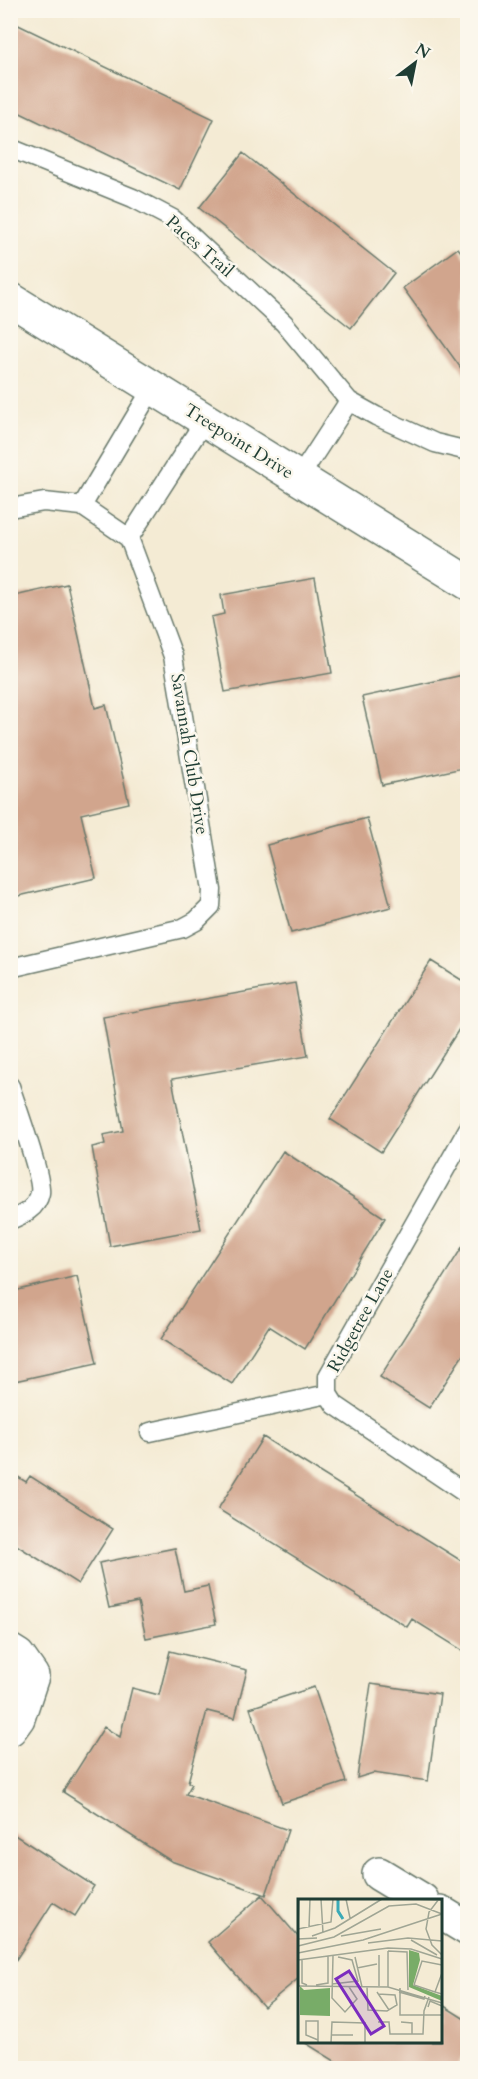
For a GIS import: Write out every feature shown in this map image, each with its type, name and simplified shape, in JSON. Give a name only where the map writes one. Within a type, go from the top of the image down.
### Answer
[{"type":"street","name":"Treepoint Drive","points":[[10,299],[468,583]]},
{"type":"street","points":[[10,1651],[18,1656],[32,1676],[18,1718],[10,1729]]},
{"type":"street","points":[[379,1874],[420,1899]]},
{"type":"street","points":[[442,1913],[468,1929]]},
{"type":"lane","name":"Paces Trail","points":[[10,148],[133,198],[173,219],[284,323],[349,401],[435,443],[468,451]]},
{"type":"lane","points":[[82,506],[153,387]]},
{"type":"lane","points":[[299,478],[349,401]]},
{"type":"lane","points":[[10,508],[44,502],[82,506],[129,538],[205,420]]},
{"type":"lane","name":"Savannah Club Drive","points":[[10,968],[183,928],[196,921],[211,906],[212,890],[173,656],[129,538]]},
{"type":"lane","points":[[10,1086],[41,1191],[35,1205],[10,1220]]},
{"type":"lane","name":"Ridgetree Lane","points":[[468,1129],[328,1376],[328,1394],[335,1405],[468,1495]]},
{"type":"lane","points":[[150,1432],[328,1394]]},
{"type":"building","points":[[10,21],[214,119],[180,190],[10,108]]},
{"type":"building","points":[[243,153],[394,273],[351,328],[199,208]]},
{"type":"building","points":[[458,248],[468,261],[468,378],[403,288]]},
{"type":"building","points":[[315,578],[332,673],[225,692],[211,617],[224,614],[221,595]]},
{"type":"building","points":[[67,584],[95,708],[106,705],[129,803],[81,814],[96,878],[10,898],[10,597]]},
{"type":"building","points":[[463,675],[468,695],[468,767],[382,785],[362,697]]},
{"type":"building","points":[[367,818],[391,907],[291,933],[267,845]]},
{"type":"building","points":[[431,961],[468,984],[468,1015],[381,1152],[330,1119]]},
{"type":"building","points":[[295,983],[308,1056],[172,1079],[201,1229],[110,1246],[92,1147],[105,1144],[103,1135],[123,1131],[103,1017]]},
{"type":"building","points":[[283,1151],[385,1218],[305,1349],[269,1326],[232,1384],[161,1339]]},
{"type":"building","points":[[468,1238],[468,1347],[429,1408],[380,1377]]},
{"type":"building","points":[[77,1276],[97,1363],[10,1382],[10,1292]]},
{"type":"building","points":[[263,1437],[468,1565],[468,1654],[412,1619],[407,1627],[218,1509]]},
{"type":"building","points":[[10,1472],[26,1482],[30,1476],[113,1529],[78,1584],[10,1541]]},
{"type":"building","points":[[175,1548],[184,1591],[208,1586],[216,1624],[146,1638],[138,1602],[109,1608],[99,1563]]},
{"type":"building","points":[[170,1651],[247,1670],[235,1718],[207,1711],[188,1782],[192,1784],[186,1794],[288,1830],[266,1895],[171,1861],[63,1792],[104,1727],[120,1737],[132,1688],[159,1695]]},
{"type":"building","points":[[371,1684],[440,1694],[428,1781],[373,1773],[357,1778]]},
{"type":"building","points":[[314,1687],[346,1782],[282,1803],[250,1708]]},
{"type":"building","points":[[10,1832],[94,1886],[75,1916],[53,1902],[10,1969]]},
{"type":"building","points":[[262,1895],[298,1937],[298,1979],[264,2007],[208,1942]]},
{"type":"building","points":[[442,2005],[468,2021],[468,2049],[455,2068],[346,2068],[306,2043],[442,2043]]}]
